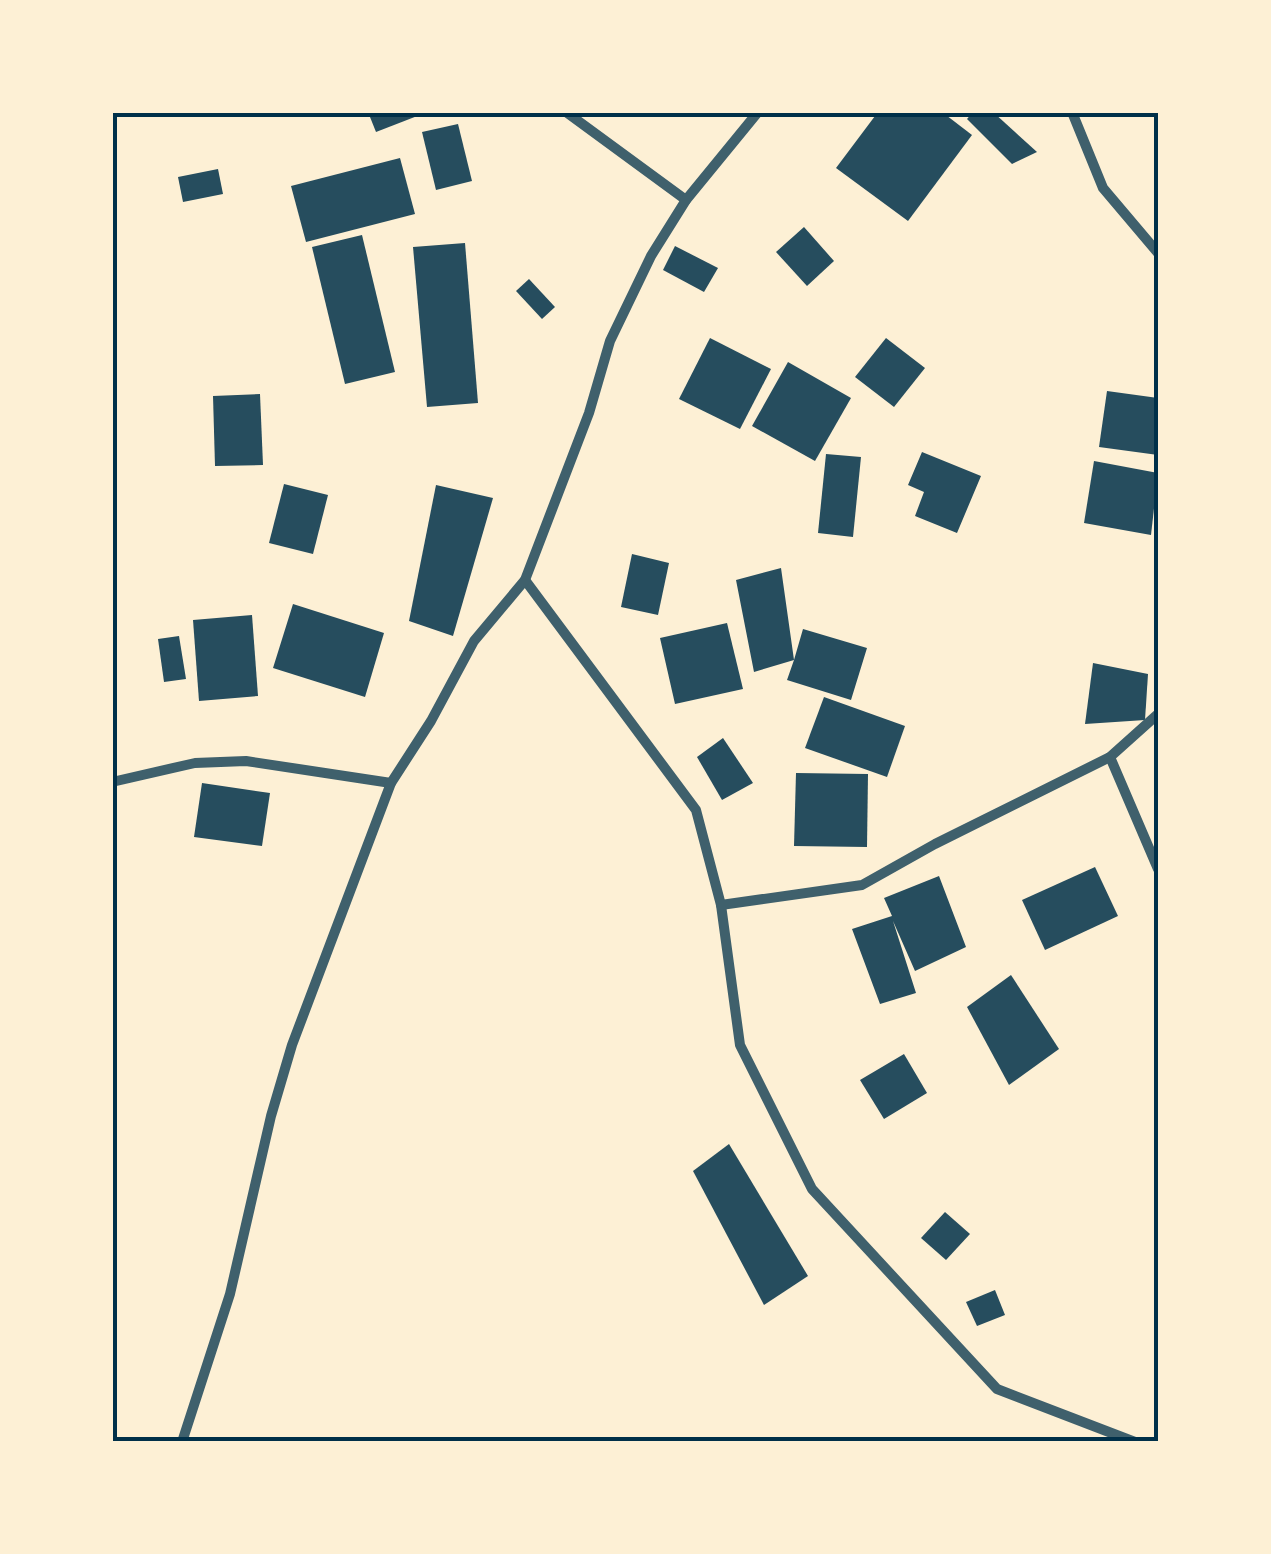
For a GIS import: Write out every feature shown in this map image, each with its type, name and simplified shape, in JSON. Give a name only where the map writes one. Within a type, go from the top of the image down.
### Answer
[{"type":"street","points":[[566,112],[686,200]]},
{"type":"street","points":[[182,1442],[230,1294],[271,1116],[292,1045],[390,783],[431,721],[474,641],[524,580],[589,413],[610,341],[651,256],[686,200],[758,112]]},
{"type":"street","points":[[1072,112],[1103,188],[1158,253]]},
{"type":"street","points":[[524,580],[696,810],[720,905],[740,1045],[812,1189],[997,1390],[1135,1442]]},
{"type":"street","points":[[720,905],[862,885],[934,844],[1110,757],[1158,714]]},
{"type":"street","points":[[1110,757],[1158,870]]},
{"type":"street","points":[[112,782],[195,763],[246,761],[390,783]]},
{"type":"building","points":[[368,112],[425,112],[425,113],[376,132]]},
{"type":"building","points":[[878,112],[942,112],[972,135],[908,221],[836,168]]},
{"type":"building","points":[[973,112],[993,112],[1037,152],[1012,164],[967,119]]},
{"type":"building","points":[[458,124],[472,181],[436,190],[422,132]]},
{"type":"building","points":[[400,158],[415,214],[306,242],[291,186]]},
{"type":"building","points":[[218,169],[223,194],[183,202],[178,177]]},
{"type":"building","points":[[804,227],[834,261],[807,286],[776,252]]},
{"type":"building","points":[[362,235],[395,372],[345,384],[312,247]]},
{"type":"building","points":[[465,243],[478,403],[427,407],[413,247]]},
{"type":"building","points":[[675,246],[718,268],[704,292],[663,270]]},
{"type":"building","points":[[529,279],[555,307],[542,319],[516,291]]},
{"type":"building","points":[[710,338],[771,369],[740,429],[679,399]]},
{"type":"building","points":[[886,338],[925,368],[894,407],[855,377]]},
{"type":"building","points":[[788,362],[851,398],[815,461],[752,426]]},
{"type":"building","points":[[1107,391],[1158,398],[1158,455],[1099,447]]},
{"type":"building","points":[[260,394],[263,465],[215,466],[213,396]]},
{"type":"building","points":[[922,452],[981,476],[957,533],[915,516],[924,492],[908,485]]},
{"type":"building","points":[[826,454],[861,457],[853,537],[818,533]]},
{"type":"building","points":[[1094,461],[1158,473],[1151,535],[1084,523]]},
{"type":"building","points":[[284,484],[328,495],[313,554],[269,543]]},
{"type":"building","points":[[436,485],[493,498],[453,636],[409,621]]},
{"type":"building","points":[[632,554],[669,563],[658,615],[621,607]]},
{"type":"building","points":[[781,568],[794,660],[754,672],[736,580]]},
{"type":"building","points":[[293,604],[384,633],[365,697],[273,668]]},
{"type":"building","points":[[252,615],[258,696],[199,701],[193,620]]},
{"type":"building","points":[[727,623],[743,689],[675,704],[660,638]]},
{"type":"building","points":[[803,629],[867,648],[851,700],[787,680]]},
{"type":"building","points":[[179,636],[186,679],[164,682],[158,639]]},
{"type":"building","points":[[1093,663],[1148,674],[1145,720],[1085,724]]},
{"type":"building","points":[[824,697],[905,726],[887,777],[805,748]]},
{"type":"building","points":[[723,738],[753,783],[722,800],[697,757]]},
{"type":"building","points":[[796,773],[868,774],[867,847],[794,846]]},
{"type":"building","points":[[202,783],[270,793],[262,846],[194,837]]},
{"type":"building","points":[[1095,867],[1118,916],[1045,950],[1022,900]]},
{"type":"building","points":[[939,876],[966,947],[915,971],[893,921],[916,993],[880,1004],[852,929],[892,916],[884,898]]},
{"type":"building","points":[[1011,975],[1059,1049],[1009,1085],[967,1007]]},
{"type":"building","points":[[904,1054],[927,1093],[884,1119],[860,1080]]},
{"type":"building","points":[[729,1144],[808,1276],[764,1305],[693,1171]]},
{"type":"building","points":[[945,1212],[970,1234],[946,1260],[921,1238]]},
{"type":"building","points":[[995,1290],[1005,1315],[977,1326],[966,1302]]}]
